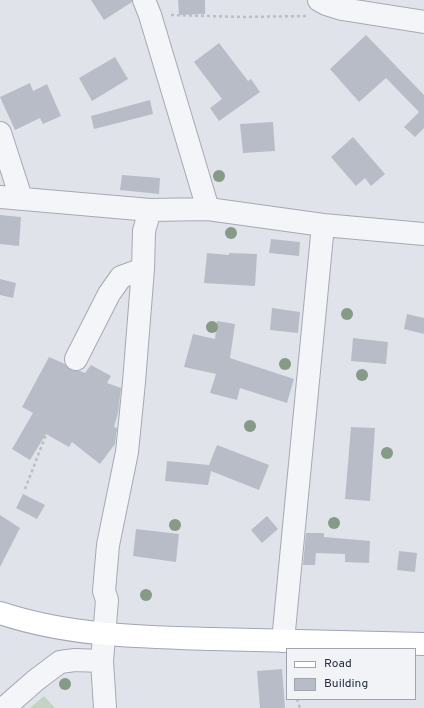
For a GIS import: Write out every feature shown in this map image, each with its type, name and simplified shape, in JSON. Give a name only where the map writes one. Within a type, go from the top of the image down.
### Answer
[{"type":"main road","points":[[0,613],[52,627],[105,634],[165,638],[424,644]]},
{"type":"street","points":[[322,2],[342,10],[424,22]]},
{"type":"street","points":[[147,7],[208,209]]},
{"type":"street","points":[[0,133],[10,197],[150,210],[208,209],[324,225],[424,234]]},
{"type":"street","points":[[105,708],[102,661],[107,600],[104,591],[108,545],[127,452],[143,269],[144,231],[150,210]]},
{"type":"street","points":[[282,641],[324,225]]},
{"type":"street","points":[[76,359],[109,294],[121,277],[143,269]]},
{"type":"street","points":[[4,708],[36,680],[60,662],[75,660],[102,661]]},
{"type":"path","points":[[147,7],[242,18],[304,16],[315,13],[322,2]]},
{"type":"path","points":[[25,489],[76,359]]},
{"type":"green space","points":[[44,696],[55,708],[30,708]]},
{"type":"building","points":[[91,0],[132,0],[132,2],[104,20]]},
{"type":"building","points":[[178,0],[205,0],[205,14],[179,15]]},
{"type":"building","points":[[366,35],[424,95],[424,128],[415,137],[404,127],[419,112],[386,78],[359,102],[330,69]]},
{"type":"building","points":[[219,43],[248,81],[251,79],[260,92],[219,121],[210,108],[222,99],[194,62]]},
{"type":"building","points":[[115,57],[128,79],[92,101],[79,78]]},
{"type":"building","points":[[30,83],[33,91],[47,84],[61,116],[43,124],[40,118],[15,130],[0,97]]},
{"type":"building","points":[[150,100],[153,114],[94,129],[91,116]]},
{"type":"building","points":[[273,122],[275,151],[243,153],[240,124]]},
{"type":"building","points":[[353,137],[385,174],[371,186],[365,178],[356,186],[331,157]]},
{"type":"building","points":[[122,175],[160,178],[159,194],[120,190]]},
{"type":"building","points":[[0,215],[21,217],[19,246],[0,244]]},
{"type":"building","points":[[271,239],[300,242],[299,256],[269,253]]},
{"type":"building","points":[[207,253],[229,255],[229,253],[257,254],[255,286],[204,283]]},
{"type":"building","points":[[0,279],[16,283],[13,298],[0,295]]},
{"type":"building","points":[[272,308],[300,312],[298,333],[270,330]]},
{"type":"building","points":[[407,314],[424,318],[424,334],[404,329]]},
{"type":"building","points":[[217,321],[235,324],[230,358],[294,379],[287,403],[240,388],[237,400],[210,393],[216,374],[184,367],[193,334],[215,339]]},
{"type":"building","points":[[353,338],[388,342],[386,364],[351,361]]},
{"type":"building","points":[[49,357],[65,364],[71,370],[85,373],[91,365],[111,376],[107,383],[121,388],[118,413],[114,427],[117,428],[115,444],[100,464],[72,442],[69,447],[46,434],[30,460],[12,449],[33,413],[22,407]]},
{"type":"building","points":[[351,427],[375,428],[370,501],[345,499]]},
{"type":"building","points":[[217,445],[269,465],[259,490],[211,471],[208,485],[165,481],[167,461],[209,465]]},
{"type":"building","points":[[23,494],[45,505],[37,519],[16,508]]},
{"type":"building","points":[[0,515],[20,528],[0,567]]},
{"type":"building","points":[[267,516],[278,529],[262,543],[251,530]]},
{"type":"building","points":[[136,529],[179,534],[176,562],[133,556]]},
{"type":"building","points":[[306,533],[324,533],[324,537],[370,541],[369,563],[345,562],[345,554],[316,553],[315,565],[303,565]]},
{"type":"building","points":[[399,551],[417,553],[415,572],[397,570]]},
{"type":"building","points":[[282,669],[285,708],[260,708],[257,671]]}]
